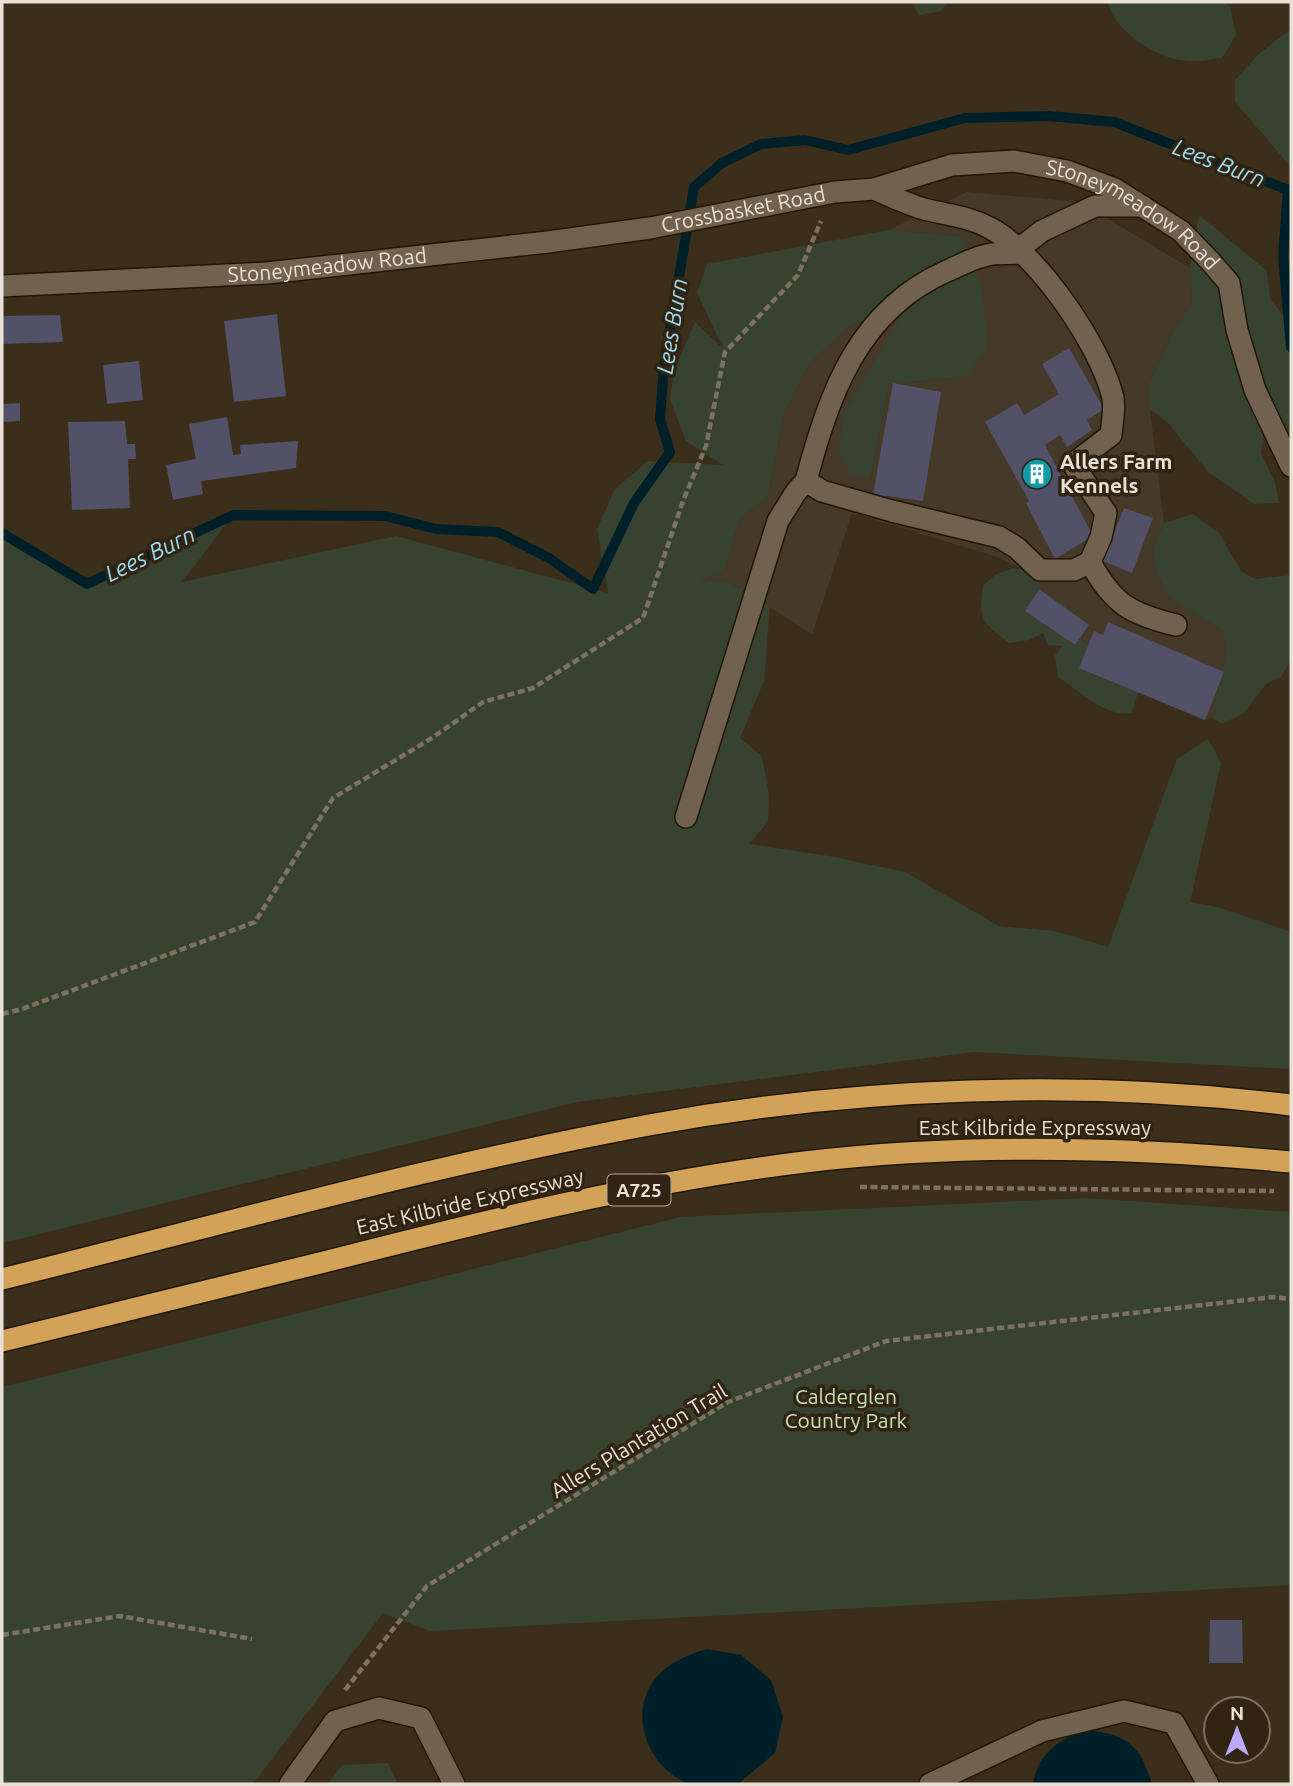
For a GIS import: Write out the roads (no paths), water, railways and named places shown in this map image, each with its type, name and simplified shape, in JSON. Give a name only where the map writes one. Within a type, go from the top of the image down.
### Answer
[{"type":"highway","name":"East Kilbride Expressway","points":[[2,1279],[515,1152],[651,1124],[853,1097],[1081,1091],[1217,1096],[1291,1105]]},
{"type":"highway","name":"East Kilbride Expressway","points":[[2,1341],[505,1216],[689,1180],[805,1162],[941,1151],[1058,1151],[1187,1152],[1291,1162]]},
{"type":"street","name":"Stoneymeadow Road","points":[[835,192],[874,189],[952,165],[1014,161],[1068,171],[1115,189],[1144,206],[1181,231],[1229,283],[1237,330],[1255,390],[1291,466]]},
{"type":"street","points":[[806,481],[822,491],[999,537],[1017,548],[1040,570],[1074,570],[1090,562],[1101,537],[1106,513],[1073,464],[1111,435],[1114,400],[1103,368],[1051,283],[1022,251],[992,229],[962,215],[923,208],[874,189]]},
{"type":"street","name":"Crossbasket Road","points":[[650,228],[835,192]]},
{"type":"street","points":[[685,817],[778,521],[806,481],[833,390],[858,346],[886,312],[932,278],[990,254],[1022,251],[1042,231],[1096,206],[1144,206]]},
{"type":"street","name":"Stoneymeadow Road","points":[[2,286],[267,273],[650,228]]},
{"type":"street","points":[[1090,562],[1109,594],[1127,609],[1144,617],[1176,625]]},
{"type":"street","points":[[290,1784],[335,1721],[379,1707],[421,1718],[454,1784]]},
{"type":"street","points":[[930,1784],[1042,1731],[1124,1711],[1174,1723],[1208,1784]]},
{"type":"water","points":[[706,1649],[741,1655],[771,1680],[783,1717],[775,1753],[738,1784],[690,1784],[663,1766],[646,1739],[643,1707],[647,1692],[656,1678],[672,1664]]},
{"type":"water","points":[[1087,1730],[1113,1735],[1130,1744],[1143,1760],[1152,1784],[1033,1784],[1040,1764],[1051,1749],[1067,1738]]},
{"type":"waterway","name":"Lees Burn","points":[[2,533],[87,584],[233,515],[385,516],[436,529],[498,532],[549,558],[593,589],[634,503],[670,452],[660,419],[664,366],[694,187],[722,163],[761,144],[805,140],[848,150],[965,118],[1049,116],[1114,122],[1288,190],[1283,256],[1291,347]]},
{"type":"place","name":"Allers Farm Kennels","points":[[1037,474]]},
{"type":"park label","name":"Calderglen Country Park","points":[[846,1409]]}]
